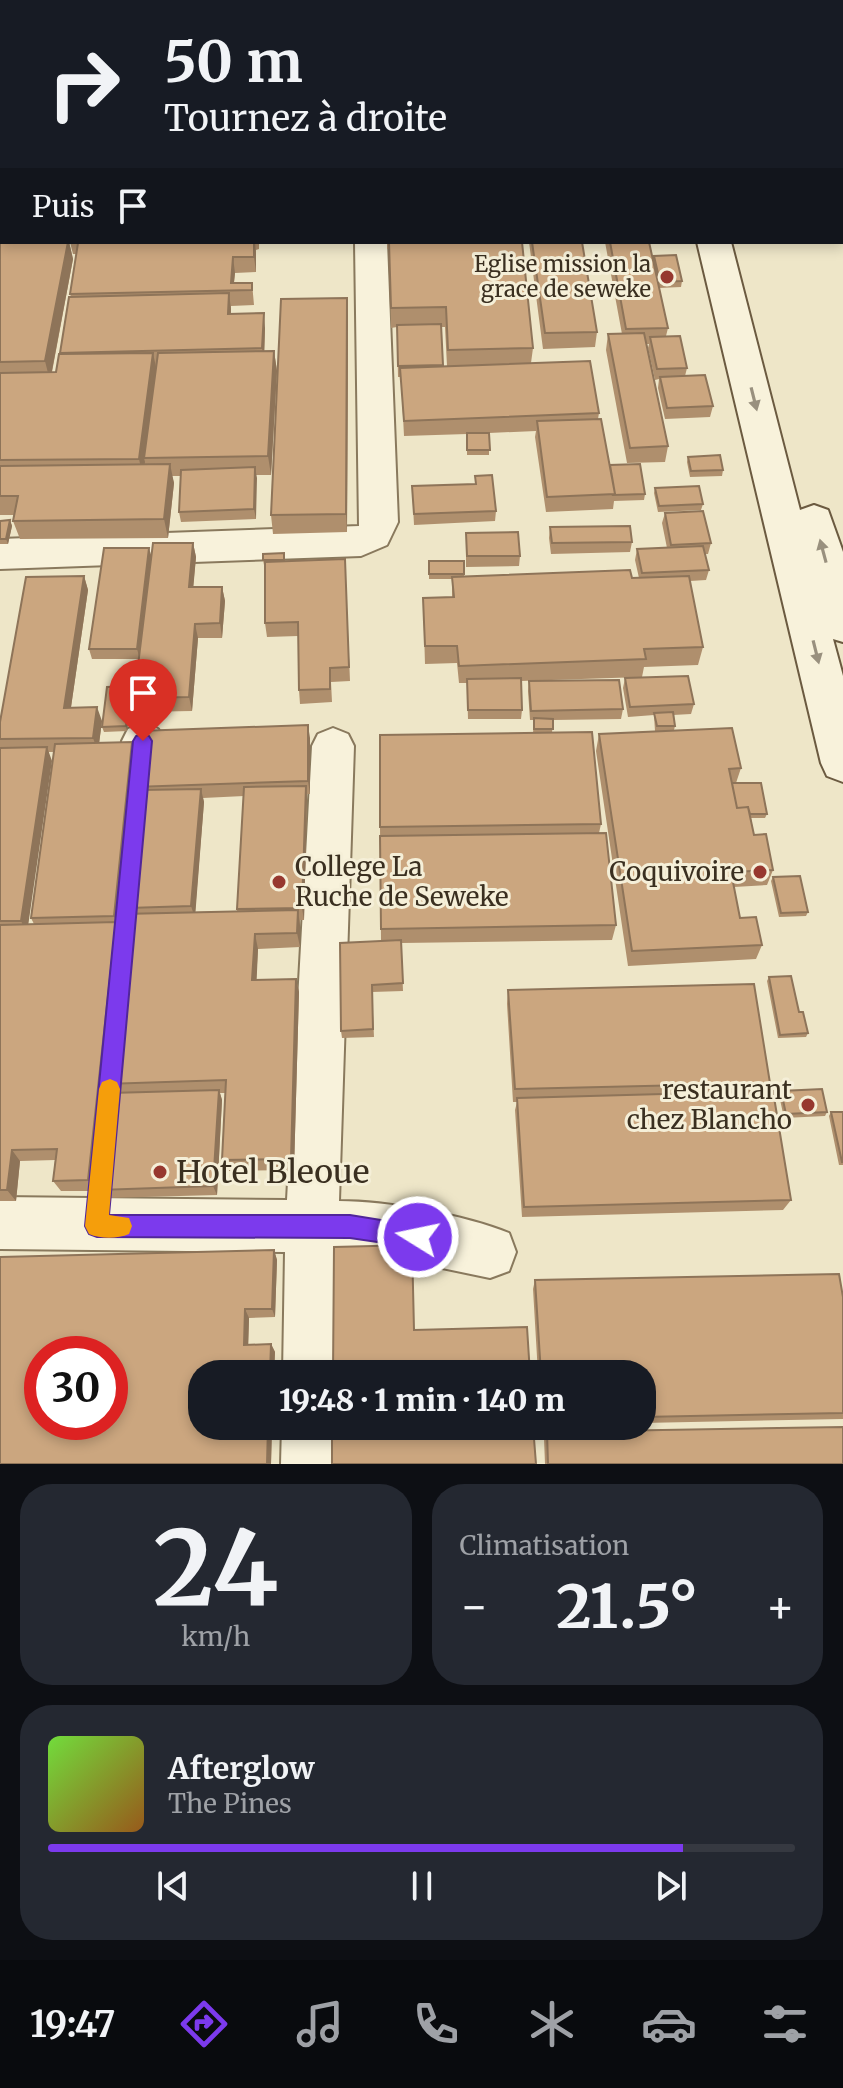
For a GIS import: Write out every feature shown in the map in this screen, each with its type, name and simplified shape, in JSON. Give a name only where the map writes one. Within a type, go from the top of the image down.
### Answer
[{"type":"main road","points":[[714,244],[843,763]]},
{"type":"main road","points":[[739,244],[843,626]]},
{"type":"street","points":[[1,558],[361,542],[369,539],[379,528],[371,244]]},
{"type":"street","points":[[117,1009],[143,741]]},
{"type":"street","points":[[310,1360],[312,1227],[333,746]]},
{"type":"street","points":[[0,1223],[99,1203],[312,1227],[394,1232],[490,1252]]},
{"type":"street","points":[[309,1464],[310,1440]]},
{"type":"building","points":[[0,244],[68,244],[45,361],[0,362]]},
{"type":"building","points":[[78,244],[254,244],[254,257],[233,257],[231,283],[252,283],[252,290],[70,294]]},
{"type":"building","points":[[389,244],[522,244],[533,348],[448,350],[446,307],[391,308]]},
{"type":"building","points":[[532,244],[582,244],[597,332],[545,333]]},
{"type":"building","points":[[610,244],[649,244],[668,328],[626,329]]},
{"type":"building","points":[[676,255],[682,281],[660,282],[654,256]]},
{"type":"building","points":[[229,293],[228,314],[264,313],[262,348],[60,353],[69,297]]},
{"type":"building","points":[[347,298],[346,514],[271,515],[281,299]]},
{"type":"building","points":[[441,324],[443,365],[398,366],[397,325]]},
{"type":"building","points":[[644,333],[668,446],[630,448],[608,334]]},
{"type":"building","points":[[680,336],[687,368],[657,369],[650,337]]},
{"type":"building","points":[[274,351],[268,456],[144,458],[158,353]]},
{"type":"building","points":[[153,353],[139,459],[0,460],[0,373],[56,372],[59,354]]},
{"type":"building","points":[[590,361],[599,413],[404,421],[400,368]]},
{"type":"building","points":[[705,375],[713,406],[667,408],[660,377]]},
{"type":"building","points":[[601,419],[615,494],[547,497],[537,421]]},
{"type":"building","points":[[467,433],[489,433],[490,450],[467,450]]},
{"type":"building","points":[[720,455],[723,470],[691,471],[688,457]]},
{"type":"building","points":[[170,464],[164,519],[13,521],[18,496],[0,496],[0,466]]},
{"type":"building","points":[[640,464],[645,494],[614,495],[610,465]]},
{"type":"building","points":[[255,467],[254,509],[179,512],[181,470]]},
{"type":"building","points":[[492,475],[496,511],[414,514],[412,486],[476,484],[475,476]]},
{"type":"building","points":[[699,486],[703,504],[659,506],[655,488]]},
{"type":"building","points":[[703,511],[711,543],[671,545],[665,513]]},
{"type":"building","points":[[10,520],[6,539],[0,539],[0,521]]},
{"type":"building","points":[[630,526],[632,542],[552,543],[550,527]]},
{"type":"building","points":[[518,532],[520,556],[467,556],[466,533]]},
{"type":"building","points":[[153,543],[193,543],[189,587],[222,587],[220,623],[195,624],[189,697],[134,698]]},
{"type":"building","points":[[703,546],[709,570],[642,573],[637,549]]},
{"type":"building","points":[[104,548],[149,548],[137,649],[89,649]]},
{"type":"building","points":[[284,553],[284,560],[263,560],[263,554]]},
{"type":"building","points":[[345,559],[349,667],[330,668],[330,689],[299,690],[298,622],[265,623],[265,562]]},
{"type":"building","points":[[429,561],[464,561],[464,574],[429,574]]},
{"type":"building","points":[[630,570],[632,578],[689,576],[703,647],[644,649],[646,659],[459,666],[457,646],[425,646],[423,598],[454,597],[452,577]]},
{"type":"building","points":[[84,576],[64,708],[97,707],[93,738],[0,739],[0,722],[26,577]]},
{"type":"building","points":[[688,676],[694,704],[630,707],[625,678]]},
{"type":"building","points":[[521,678],[522,710],[468,710],[467,679]]},
{"type":"building","points":[[619,680],[623,709],[531,711],[529,681]]},
{"type":"building","points":[[130,686],[126,726],[102,727],[107,687]]},
{"type":"building","points":[[673,712],[675,726],[657,726],[654,713]]},
{"type":"building","points":[[534,718],[553,719],[553,729],[534,729]]},
{"type":"building","points":[[308,725],[308,781],[134,787],[138,731]]},
{"type":"building","points":[[732,728],[741,768],[729,769],[737,808],[748,807],[754,835],[766,834],[773,870],[731,872],[740,918],[756,917],[762,945],[632,951],[599,734]]},
{"type":"building","points":[[592,732],[601,824],[380,827],[380,735]]},
{"type":"building","points":[[132,742],[114,916],[31,918],[55,744]]},
{"type":"building","points":[[47,747],[21,921],[0,921],[0,748]]},
{"type":"building","points":[[732,783],[761,783],[767,814],[750,814],[748,807],[737,808]]},
{"type":"building","points":[[306,786],[302,908],[237,909],[244,787]]},
{"type":"building","points":[[201,789],[191,906],[128,908],[141,790]]},
{"type":"building","points":[[606,833],[616,925],[381,929],[380,836]]},
{"type":"building","points":[[800,876],[808,912],[781,913],[773,877]]},
{"type":"building","points":[[298,910],[297,933],[255,934],[252,980],[296,979],[291,1159],[222,1160],[226,1080],[105,1084],[122,914]]},
{"type":"building","points":[[116,922],[88,1180],[53,1181],[57,1149],[12,1150],[7,1190],[0,1190],[0,925]]},
{"type":"building","points":[[401,940],[403,983],[372,985],[373,1029],[341,1031],[340,943]]},
{"type":"building","points":[[791,976],[799,1012],[803,1012],[808,1033],[780,1035],[769,977]]},
{"type":"building","points":[[754,984],[770,1083],[515,1089],[508,990]]},
{"type":"building","points":[[822,1089],[827,1112],[786,1114],[781,1091]]},
{"type":"building","points":[[219,1090],[213,1186],[99,1190],[110,1093]]},
{"type":"building","points":[[773,1091],[791,1200],[524,1207],[517,1098]]},
{"type":"building","points":[[831,1112],[843,1112],[843,1162],[842,1162]]},
{"type":"building","points":[[412,1245],[414,1330],[527,1327],[529,1360],[333,1360],[334,1247]]},
{"type":"building","points":[[274,1250],[272,1309],[245,1309],[244,1345],[271,1344],[270,1360],[188,1360],[188,1440],[268,1440],[267,1464],[0,1464],[0,1257]]},
{"type":"building","points":[[839,1274],[843,1297],[843,1413],[656,1417],[656,1360],[540,1360],[535,1280]]},
{"type":"building","points":[[843,1427],[843,1464],[548,1464],[547,1440],[656,1440],[656,1430]]},
{"type":"building","points":[[332,1440],[534,1440],[536,1464],[332,1464]]},
{"type":"slow traffic","points":[[110,1089],[97,1226],[121,1226]]},
{"type":"place","name":"Eglise mission la grace de seweke","points":[[667,277]]},
{"type":"place","name":"Coquivoire","points":[[760,872]]},
{"type":"place","name":"College La Ruche de Seweke","points":[[279,882]]},
{"type":"place","name":"restaurant chez Blancho","points":[[808,1105]]},
{"type":"place","name":"Hotel Bleoue","points":[[160,1172]]},
{"type":"route","points":[[143,741],[97,1226],[350,1227],[418,1237]]}]
